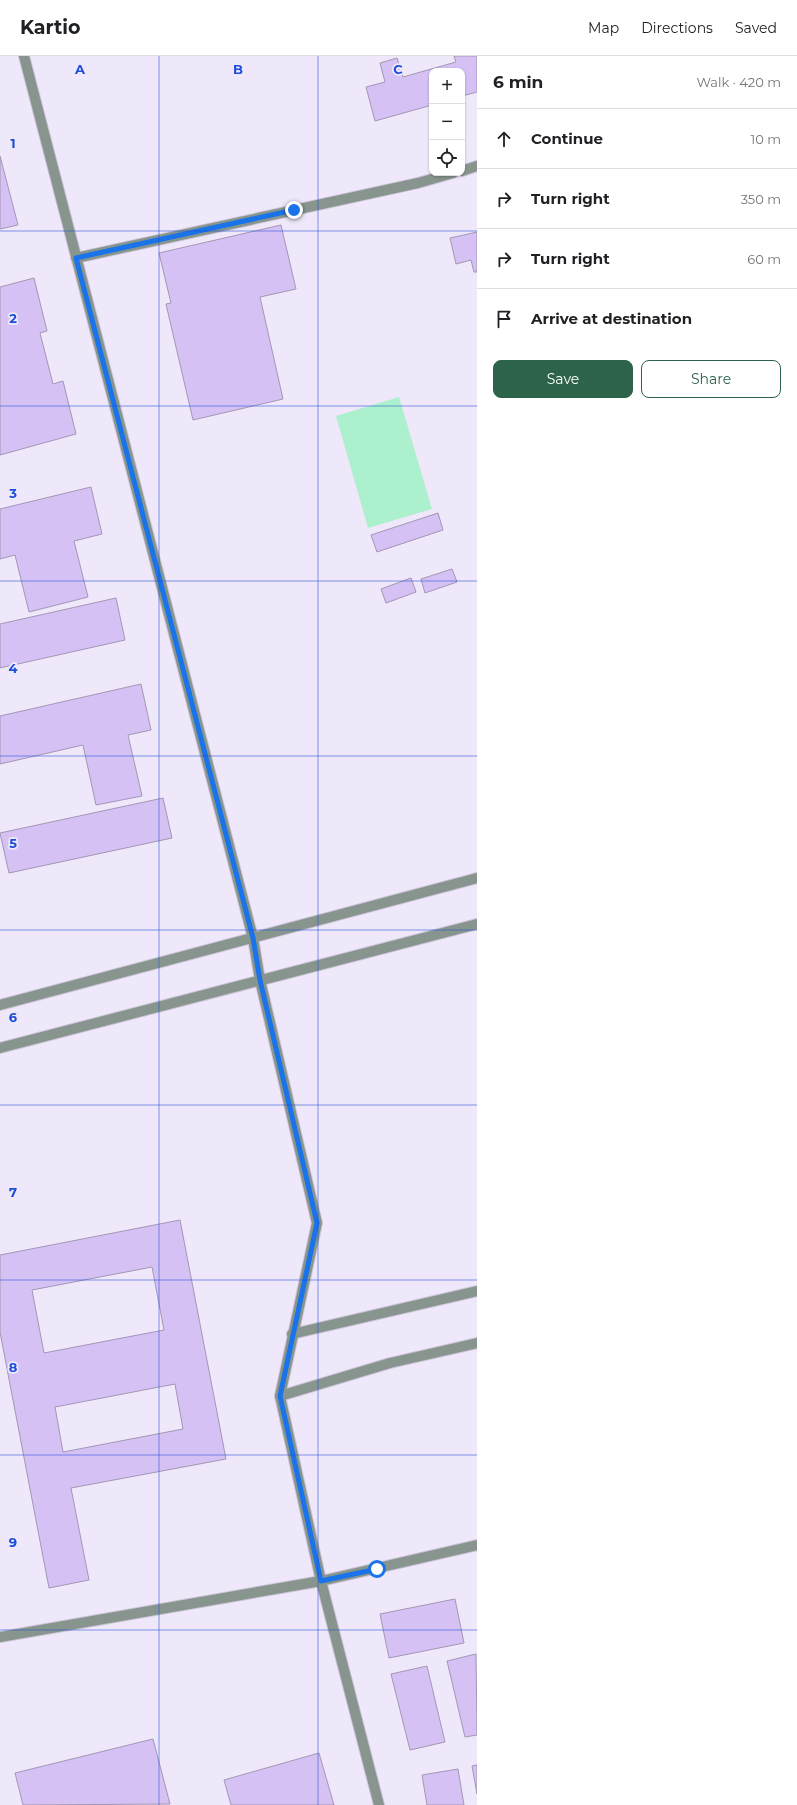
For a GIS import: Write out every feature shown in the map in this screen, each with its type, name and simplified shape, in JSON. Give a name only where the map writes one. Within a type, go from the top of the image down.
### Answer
[{"type":"street","points":[[24,56],[253,938],[260,980],[317,1223],[292,1334],[280,1396],[321,1581],[379,1805]]},
{"type":"street","points":[[465,169],[477,166]]},
{"type":"street","points":[[76,258],[441,176]]},
{"type":"street","points":[[0,1005],[477,878]]},
{"type":"street","points":[[0,1048],[477,924]]},
{"type":"street","points":[[292,1334],[477,1291]]},
{"type":"street","points":[[280,1396],[390,1363],[477,1343]]},
{"type":"street","points":[[0,1637],[321,1581],[477,1546]]},
{"type":"green space","points":[[399,397],[432,509],[368,528],[336,416]]},
{"type":"building","points":[[454,56],[477,56],[477,92],[465,95],[465,68],[435,68],[456,62]]},
{"type":"building","points":[[397,58],[403,77],[429,70],[429,106],[375,121],[366,87],[385,82],[380,63]]},
{"type":"building","points":[[0,156],[18,225],[0,229]]},
{"type":"building","points":[[281,225],[296,289],[260,297],[283,399],[193,420],[166,304],[171,303],[159,253]]},
{"type":"building","points":[[477,232],[477,272],[474,272],[471,260],[456,264],[450,238]]},
{"type":"building","points":[[34,278],[47,331],[40,333],[53,384],[63,381],[76,434],[0,455],[0,287]]},
{"type":"building","points":[[91,487],[102,534],[74,541],[88,597],[29,612],[15,555],[0,559],[0,509]]},
{"type":"building","points":[[438,513],[443,530],[377,552],[371,535]]},
{"type":"building","points":[[452,569],[457,582],[425,593],[421,579]]},
{"type":"building","points":[[411,578],[416,592],[386,603],[381,589]]},
{"type":"building","points":[[116,598],[125,640],[0,668],[0,624]]},
{"type":"building","points":[[141,684],[151,730],[128,735],[142,796],[96,805],[83,745],[0,764],[0,716]]},
{"type":"building","points":[[163,798],[172,838],[9,873],[0,833]]},
{"type":"building","points":[[180,1220],[226,1459],[71,1488],[89,1580],[49,1588],[0,1332],[0,1255]],"holes":[[[152,1267],[164,1330],[44,1353],[32,1290]],[[175,1384],[183,1429],[63,1452],[55,1407]]]},
{"type":"building","points":[[455,1599],[464,1643],[389,1658],[380,1614]]},
{"type":"building","points":[[476,1654],[477,1735],[465,1737],[447,1661]]},
{"type":"building","points":[[427,1666],[445,1742],[410,1750],[391,1674]]},
{"type":"building","points":[[153,1739],[170,1804],[23,1805],[15,1773]]},
{"type":"building","points":[[319,1753],[334,1805],[231,1805],[224,1780]]},
{"type":"building","points":[[477,1765],[477,1794],[472,1766]]},
{"type":"building","points":[[458,1769],[464,1805],[427,1805],[422,1775]]},
{"type":"route","points":[[294,210],[76,258],[253,938],[260,980],[317,1223],[292,1334],[280,1396],[321,1581],[377,1569]]}]
